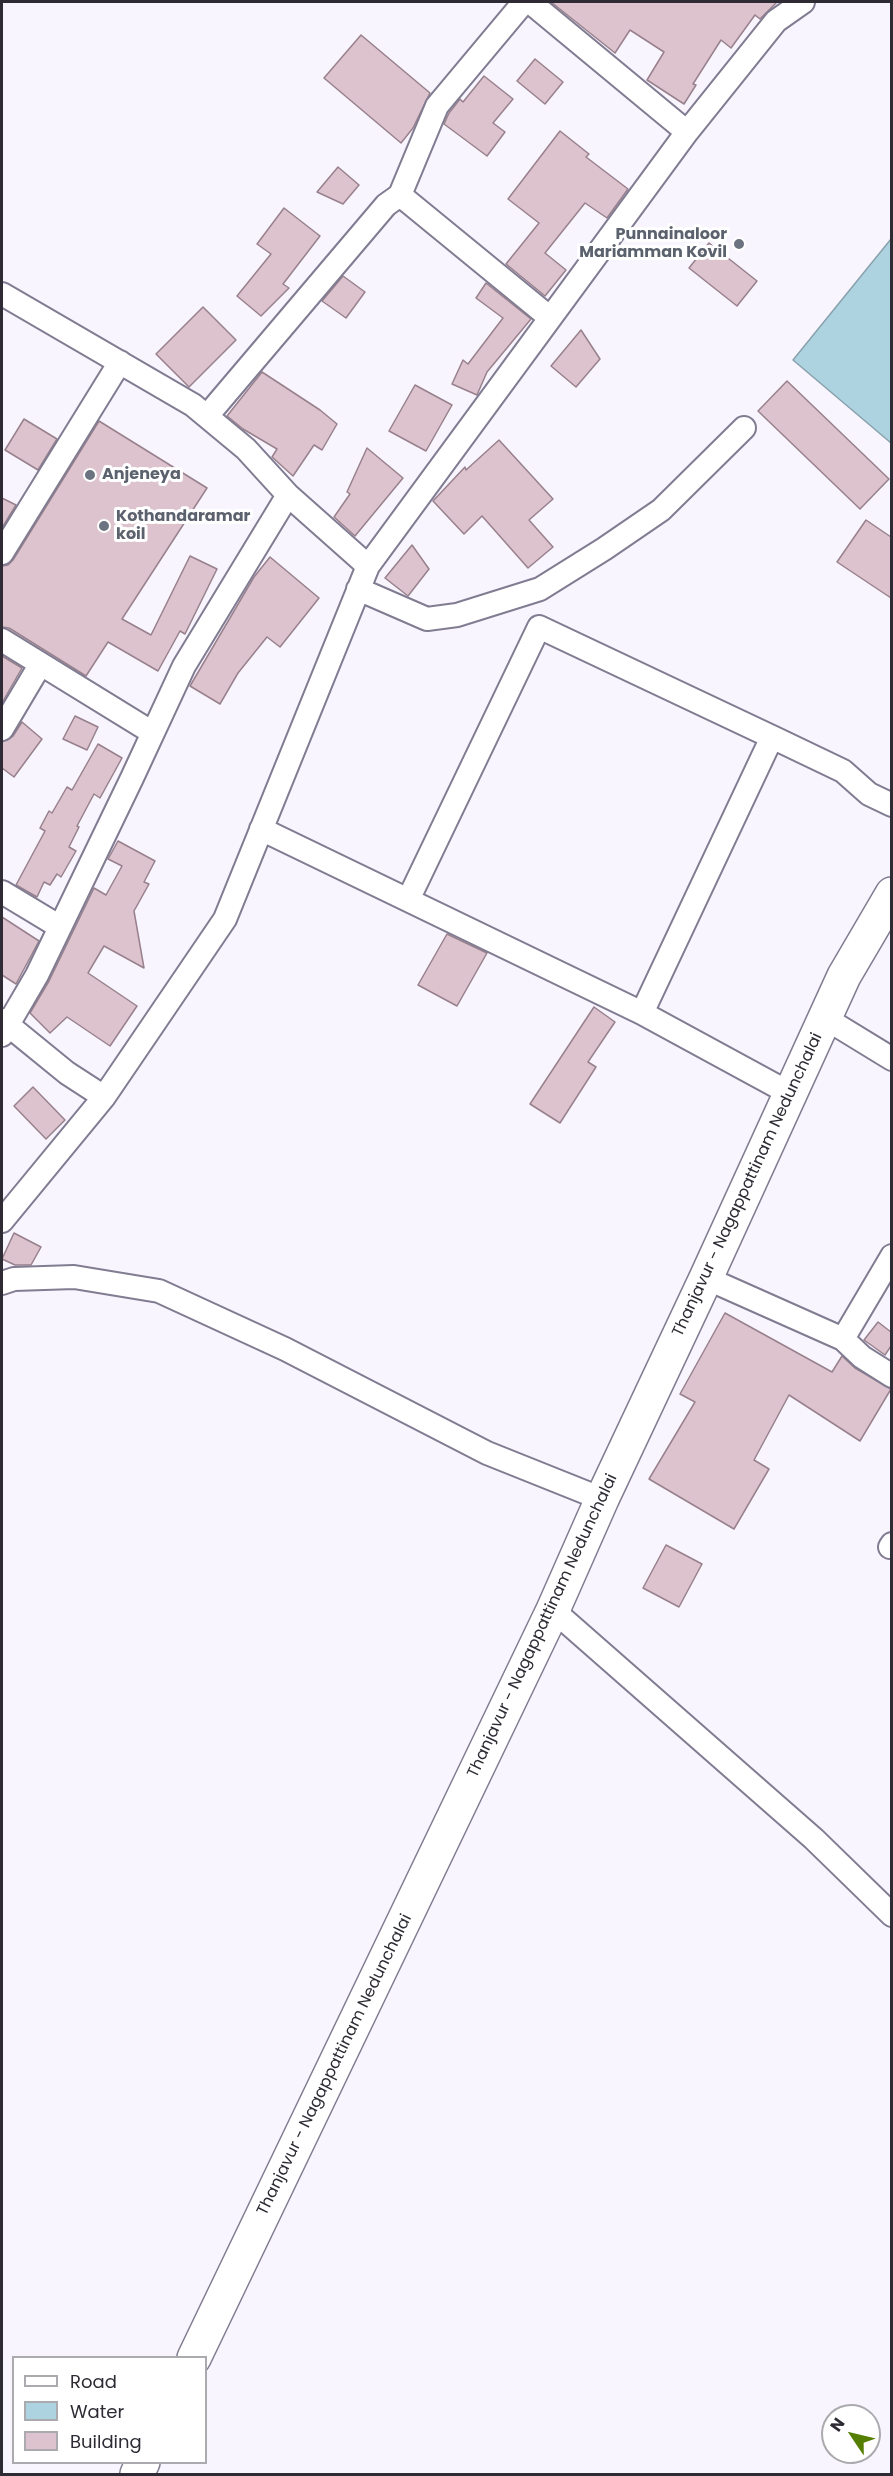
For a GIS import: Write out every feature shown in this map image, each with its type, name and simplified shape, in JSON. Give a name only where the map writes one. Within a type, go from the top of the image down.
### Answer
[{"type":"highway","name":"Thanjavur - Nagappattinam Nedunchalai","points":[[195,2356],[553,1610],[844,976],[891,894]]},
{"type":"street","points":[[207,416],[386,205],[400,195],[437,106],[524,2]]},
{"type":"street","points":[[530,2],[687,132]]},
{"type":"street","points":[[2,1221],[104,1097],[225,919],[368,566],[687,132],[776,21],[803,2]]},
{"type":"street","points":[[400,195],[549,317]]},
{"type":"street","points":[[2,294],[193,405],[246,449],[288,495],[368,566]]},
{"type":"street","points":[[2,553],[120,362]]},
{"type":"street","points":[[358,589],[426,619],[457,615],[540,588],[604,549],[661,510],[744,428]]},
{"type":"street","points":[[104,1097],[67,1074],[3,1027],[37,975],[184,666],[288,495]]},
{"type":"street","points":[[408,900],[539,627],[843,771],[869,794],[891,805]]},
{"type":"street","points":[[2,640],[153,733]]},
{"type":"street","points":[[2,729],[40,665]]},
{"type":"street","points":[[642,1013],[772,737]]},
{"type":"street","points":[[261,829],[642,1013],[790,1094]]},
{"type":"street","points":[[2,892],[60,927]]},
{"type":"street","points":[[825,1018],[891,1059]]},
{"type":"street","points":[[843,1339],[891,1256]]},
{"type":"street","points":[[2,1283],[14,1279],[74,1277],[159,1291],[285,1349],[486,1453],[602,1499]]},
{"type":"street","points":[[706,1278],[843,1339],[862,1357],[891,1376]]},
{"type":"street","points":[[553,1610],[814,1839],[891,1915]]},
{"type":"water","points":[[891,239],[891,443],[793,360]]},
{"type":"building","points":[[551,2],[777,2],[760,19],[755,15],[731,48],[721,40],[693,84],[696,85],[684,104],[647,80],[664,52],[630,30],[615,53]]},
{"type":"building","points":[[361,35],[430,93],[413,128],[401,143],[324,78]]},
{"type":"building","points":[[535,59],[563,82],[545,104],[517,81]]},
{"type":"building","points":[[484,76],[513,99],[493,123],[505,132],[487,156],[444,124],[460,99],[463,102]]},
{"type":"building","points":[[560,131],[589,154],[586,157],[628,189],[607,218],[585,203],[545,253],[566,270],[545,296],[506,264],[539,223],[508,199]]},
{"type":"building","points":[[338,167],[359,185],[343,204],[317,192]]},
{"type":"building","points":[[284,208],[320,236],[283,284],[289,288],[261,316],[237,296],[271,254],[257,244]]},
{"type":"building","points":[[709,243],[757,281],[737,306],[689,268]]},
{"type":"building","points":[[343,276],[365,292],[346,318],[322,301]]},
{"type":"building","points":[[486,283],[531,319],[487,372],[477,395],[452,384],[463,360],[468,364],[503,318],[476,298]]},
{"type":"building","points":[[203,307],[236,340],[189,387],[156,354]]},
{"type":"building","points":[[581,330],[600,359],[576,387],[551,366]]},
{"type":"building","points":[[262,372],[320,410],[337,424],[322,450],[314,445],[293,476],[272,457],[277,449],[243,429],[227,416]]},
{"type":"building","points":[[787,381],[889,479],[860,509],[758,411]]},
{"type":"building","points":[[415,385],[452,405],[426,451],[389,431]]},
{"type":"building","points":[[24,419],[57,439],[38,470],[5,450]]},
{"type":"building","name":"Kothandaramar koil","points":[[99,421],[207,488],[122,619],[151,635],[190,556],[217,569],[185,634],[180,631],[158,671],[108,642],[86,676],[9,628],[2,627],[2,566],[8,565],[13,560]]},
{"type":"building","points":[[499,440],[553,499],[529,520],[553,547],[528,568],[482,516],[464,534],[433,501],[465,467],[466,470]]},
{"type":"building","points":[[367,448],[403,478],[355,536],[334,517],[350,494],[347,492]]},
{"type":"building","points":[[2,498],[16,505],[2,528]]},
{"type":"building","points":[[866,520],[891,537],[891,598],[837,562]]},
{"type":"building","points":[[412,545],[429,569],[408,596],[385,578]]},
{"type":"building","points":[[270,557],[319,598],[280,647],[267,637],[238,673],[220,704],[190,686],[254,577]]},
{"type":"building","points":[[2,656],[22,668],[2,703]]},
{"type":"building","points":[[75,716],[98,727],[87,750],[63,739]]},
{"type":"building","points":[[22,722],[42,739],[14,777],[2,768],[2,742],[13,736]]},
{"type":"building","points":[[98,744],[122,758],[100,798],[94,794],[77,826],[79,827],[69,847],[76,851],[61,877],[57,874],[50,885],[44,882],[37,897],[16,885],[45,831],[40,828],[49,811],[52,813],[67,787],[72,790]]},
{"type":"building","points":[[118,841],[155,861],[144,882],[149,884],[134,911],[144,968],[104,946],[88,973],[137,1006],[110,1046],[67,1017],[50,1033],[30,1013],[49,981],[94,888],[106,895],[122,866],[108,859]]},
{"type":"building","points":[[2,917],[39,941],[16,984],[2,975]]},
{"type":"building","points":[[447,934],[487,953],[457,1006],[418,985]]},
{"type":"building","points":[[594,1007],[615,1022],[588,1062],[596,1067],[560,1123],[530,1104]]},
{"type":"building","points":[[33,1087],[65,1120],[46,1139],[14,1106]]},
{"type":"building","points":[[14,1233],[41,1247],[31,1265],[15,1265],[2,1259]]},
{"type":"building","points":[[725,1313],[832,1372],[842,1356],[855,1368],[891,1389],[860,1441],[789,1395],[754,1460],[769,1469],[734,1529],[649,1479],[695,1402],[680,1394]]},
{"type":"building","points":[[878,1322],[891,1332],[891,1346],[885,1355],[864,1340]]},
{"type":"building","points":[[666,1545],[702,1564],[679,1607],[643,1588]]},
{"type":"place","name":"Punnainaloor Mariamman Kovil","points":[[739,244]]},
{"type":"place","name":"Anjeneya","points":[[90,475]]},
{"type":"place","name":"Kothandaramar koil","points":[[104,526]]}]
